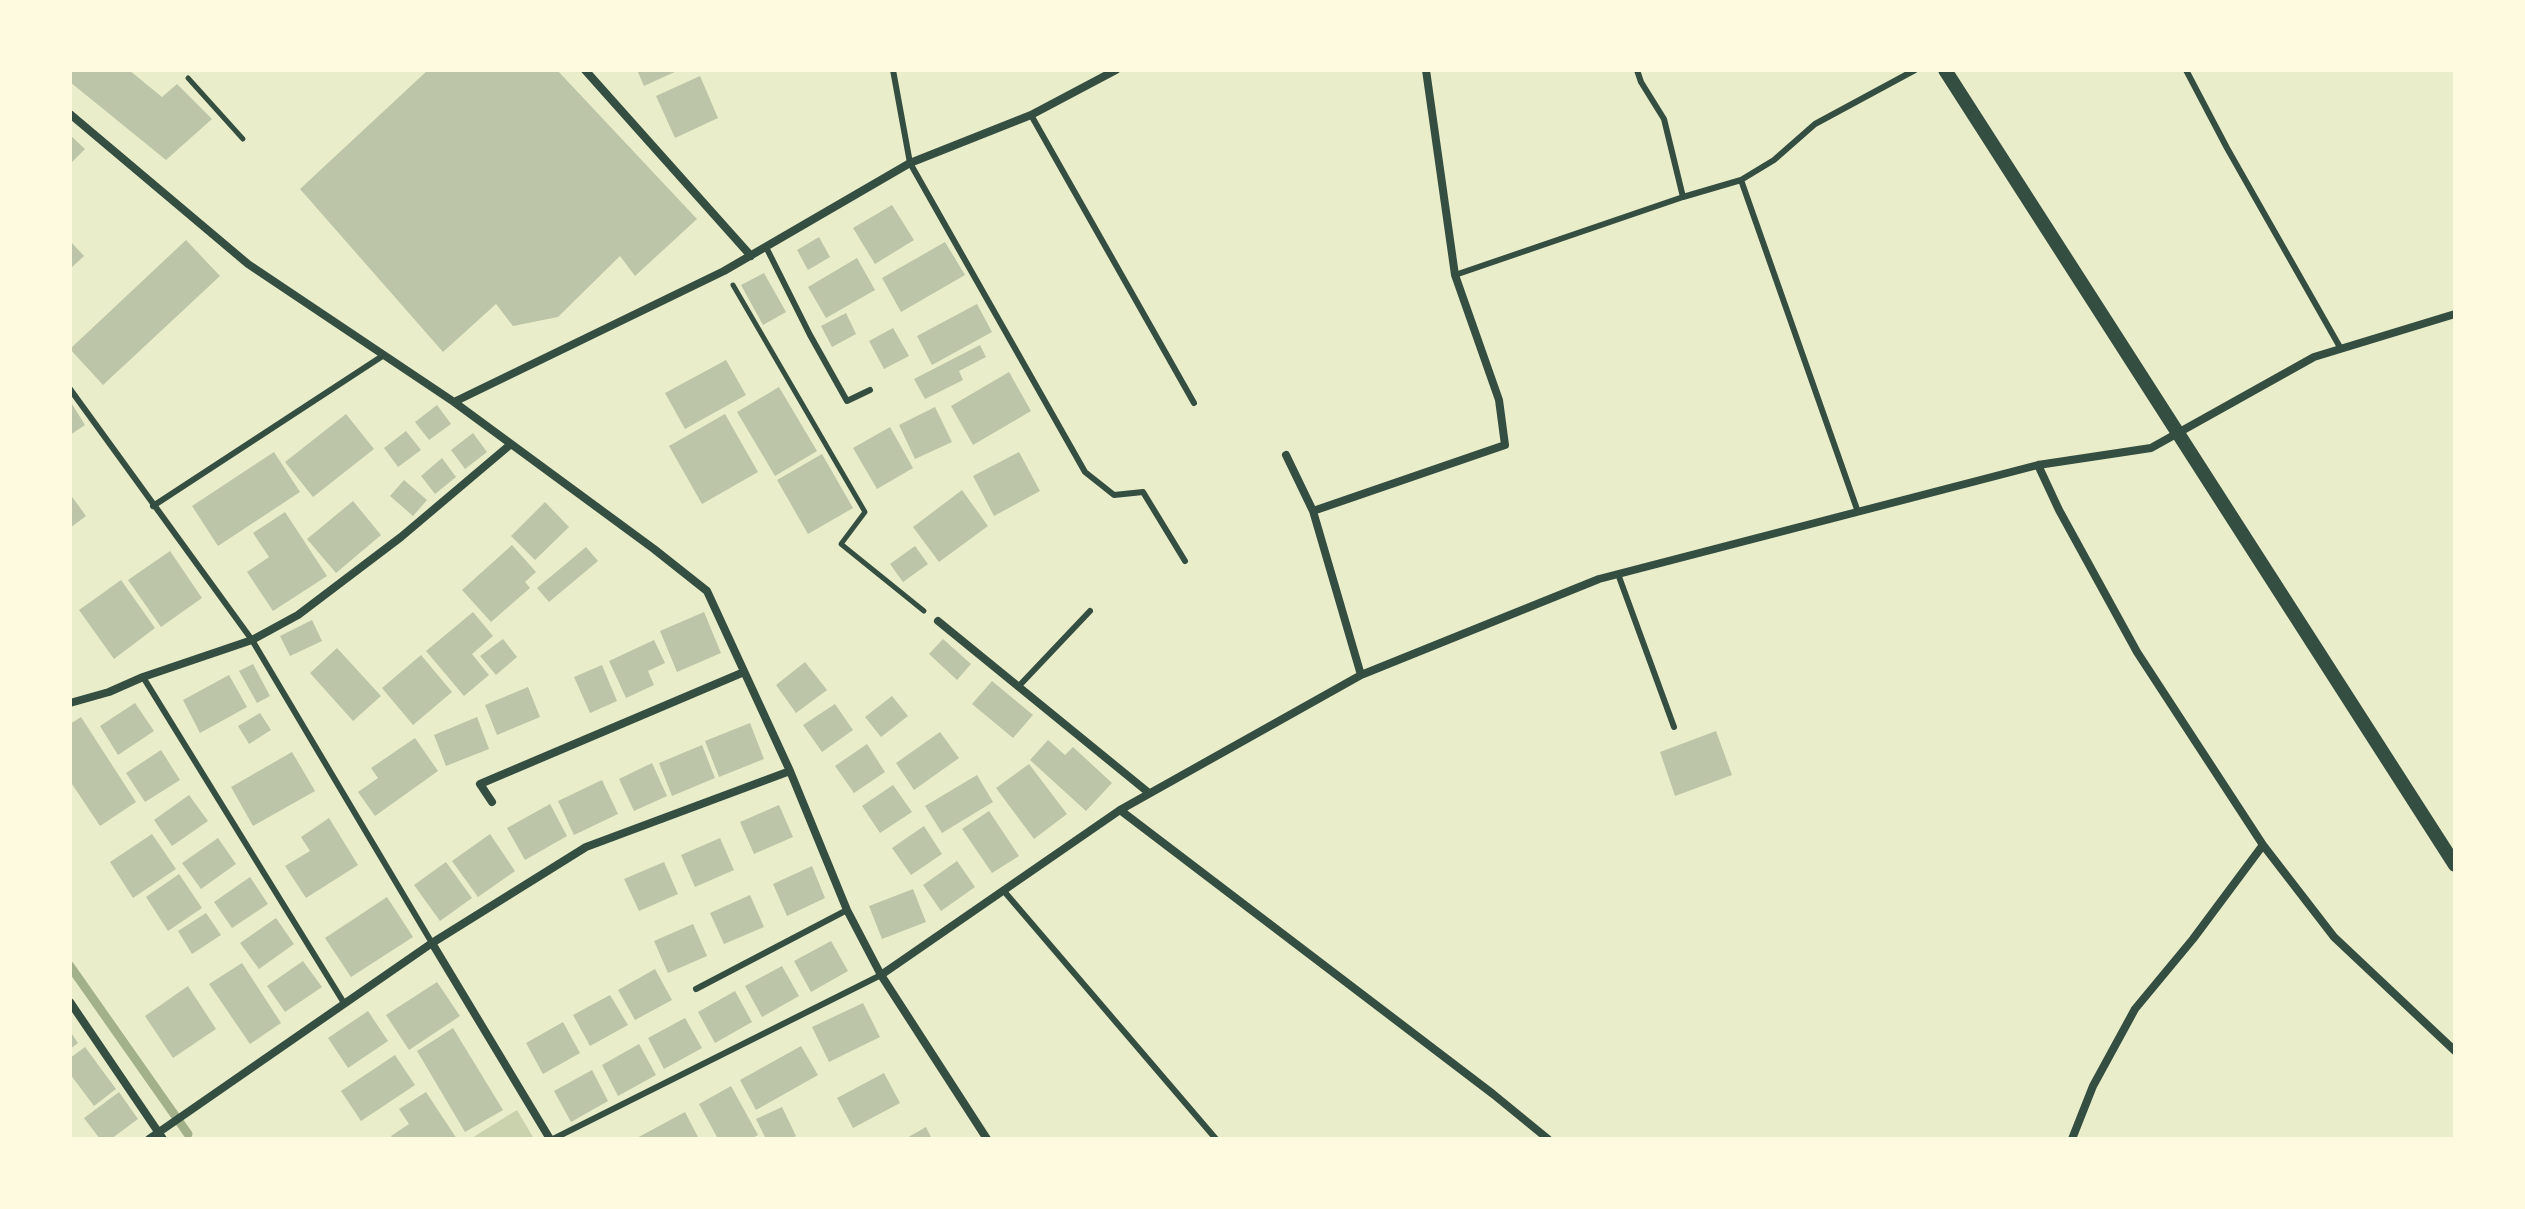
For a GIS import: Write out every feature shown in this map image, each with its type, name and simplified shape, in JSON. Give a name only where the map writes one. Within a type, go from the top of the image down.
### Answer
[{"type":"street","points":[[585,70],[751,256]]},
{"type":"street","points":[[454,402],[724,271],[910,163],[1031,115],[1116,70]]},
{"type":"street","points":[[1313,511],[1505,445],[1499,400],[1455,275],[1426,70]]},
{"type":"street","points":[[1945,70],[2455,865]]},
{"type":"street","points":[[70,114],[248,264],[454,402],[707,591],[790,771],[847,910],[881,975],[987,1139]]},
{"type":"street","points":[[881,975],[1120,810],[1361,675],[1599,579],[2038,465],[2151,448],[2314,357],[2455,314]]},
{"type":"street","points":[[70,703],[252,640],[310,606],[401,537],[511,444]]},
{"type":"street","points":[[1286,455],[1313,511],[1361,675]]},
{"type":"street","points":[[2038,465],[2059,510],[2137,652],[2263,845],[2334,937],[2455,1051]]},
{"type":"street","points":[[938,621],[1149,793]]},
{"type":"street","points":[[492,802],[480,784],[744,672]]},
{"type":"street","points":[[149,1139],[161,1136],[168,1126],[432,943],[586,847],[790,771]]},
{"type":"street","points":[[1120,810],[1548,1139]]},
{"type":"street","points":[[2072,1139],[2093,1086],[2135,1009],[2193,939],[2263,845]]},
{"type":"street","points":[[432,943],[551,1139]]},
{"type":"street","points":[[70,1002],[161,1136]]},
{"type":"lane","points":[[893,70],[910,163],[1085,472],[1114,495],[1143,492],[1185,561]]},
{"type":"lane","points":[[1637,70],[1664,119],[1683,197]]},
{"type":"lane","points":[[1455,275],[1741,180],[1774,160],[1815,124],[1915,70]]},
{"type":"lane","points":[[2186,70],[2341,349]]},
{"type":"lane","points":[[1031,115],[1194,403]]},
{"type":"lane","points":[[1741,180],[1858,512]]},
{"type":"lane","points":[[766,247],[847,401],[870,390]]},
{"type":"lane","points":[[153,506],[384,355]]},
{"type":"lane","points":[[70,389],[252,640],[432,943]]},
{"type":"lane","points":[[1618,574],[1674,727]]},
{"type":"lane","points":[[1018,687],[1090,611]]},
{"type":"lane","points":[[143,677],[344,1003]]},
{"type":"lane","points":[[1003,889],[1216,1139]]},
{"type":"lane","points":[[696,989],[847,910]]},
{"type":"lane","points":[[551,1139],[881,975]]},
{"type":"path","points":[[188,78],[243,139]]},
{"type":"path","points":[[724,271],[865,512],[841,544],[938,621]]},
{"type":"green space","points":[[517,1110],[534,1139],[470,1139]]},
{"type":"building","points":[[70,70],[129,70],[162,97],[177,84],[212,119],[166,160],[70,82]]},
{"type":"building","points":[[428,70],[557,70],[697,219],[635,276],[620,256],[558,317],[513,326],[496,304],[443,352],[300,189]]},
{"type":"building","points":[[637,70],[679,70],[644,86]]},
{"type":"building","points":[[700,76],[718,118],[675,138],[656,96]]},
{"type":"building","points":[[70,135],[85,149],[70,164]]},
{"type":"building","points":[[892,205],[914,240],[875,264],[853,228]]},
{"type":"building","points":[[819,237],[830,257],[808,270],[797,250]]},
{"type":"building","points":[[186,240],[220,276],[103,385],[70,349]]},
{"type":"building","points":[[70,241],[84,256],[70,269]]},
{"type":"building","points":[[945,242],[965,275],[901,312],[882,278]]},
{"type":"building","points":[[857,258],[875,290],[826,318],[808,287]]},
{"type":"building","points":[[764,273],[786,312],[763,325],[741,285]]},
{"type":"building","points":[[977,304],[992,332],[932,365],[917,336]]},
{"type":"building","points":[[846,313],[856,334],[832,347],[821,326]]},
{"type":"building","points":[[893,328],[909,356],[884,369],[869,341]]},
{"type":"building","points":[[980,345],[986,357],[959,371],[963,380],[925,399],[914,379]]},
{"type":"building","points":[[726,360],[746,395],[685,429],[665,393]]},
{"type":"building","points":[[1009,372],[1031,411],[973,445],[951,406]]},
{"type":"building","points":[[779,387],[817,451],[775,476],[737,412]]},
{"type":"building","points":[[70,401],[85,425],[70,435]]},
{"type":"building","points":[[437,405],[451,424],[429,440],[415,422]]},
{"type":"building","points":[[935,407],[952,442],[915,459],[899,425]]},
{"type":"building","points":[[346,414],[374,449],[313,497],[285,462]]},
{"type":"building","points":[[725,414],[758,472],[702,504],[669,446]]},
{"type":"building","points":[[890,427],[913,468],[877,489],[853,448]]},
{"type":"building","points":[[406,431],[421,450],[398,467],[384,448]]},
{"type":"building","points":[[473,433],[487,452],[465,469],[451,450]]},
{"type":"building","points":[[274,452],[300,492],[218,546],[192,506]]},
{"type":"building","points":[[1019,452],[1040,491],[994,516],[973,476]]},
{"type":"building","points":[[822,454],[853,508],[808,534],[777,480]]},
{"type":"building","points":[[442,458],[456,477],[435,494],[421,476]]},
{"type":"building","points":[[404,480],[427,500],[413,516],[390,496]]},
{"type":"building","points":[[962,490],[988,526],[939,562],[913,527]]},
{"type":"building","points":[[70,494],[86,516],[70,528]]},
{"type":"building","points":[[353,501],[381,535],[336,573],[307,539]]},
{"type":"building","points":[[545,502],[569,527],[535,560],[511,536]]},
{"type":"building","points":[[285,512],[327,576],[273,611],[247,572],[269,557],[253,533]]},
{"type":"building","points":[[512,545],[536,572],[525,582],[530,588],[491,622],[462,590]]},
{"type":"building","points":[[915,546],[928,564],[903,582],[890,564]]},
{"type":"building","points":[[586,547],[598,561],[549,602],[537,588]]},
{"type":"building","points":[[170,551],[202,598],[161,627],[128,580]]},
{"type":"building","points":[[121,580],[155,628],[114,659],[79,610]]},
{"type":"building","points":[[473,612],[493,636],[472,654],[489,675],[464,696],[426,651]]},
{"type":"building","points":[[704,612],[721,653],[677,672],[660,631]]},
{"type":"building","points":[[312,620],[322,641],[290,656],[280,636]]},
{"type":"building","points":[[503,639],[517,657],[496,675],[480,656]]},
{"type":"building","points":[[943,639],[971,664],[957,680],[929,654]]},
{"type":"building","points":[[654,640],[665,663],[648,671],[654,685],[626,698],[609,661]]},
{"type":"building","points":[[337,648],[381,696],[353,721],[310,673]]},
{"type":"building","points":[[421,655],[452,692],[413,725],[382,688]]},
{"type":"building","points":[[805,662],[827,690],[796,713],[776,685]]},
{"type":"building","points":[[253,664],[270,696],[257,703],[239,671]]},
{"type":"building","points":[[602,665],[617,701],[590,713],[574,677]]},
{"type":"building","points":[[229,675],[247,707],[200,733],[183,700]]},
{"type":"building","points":[[992,681],[1033,715],[1013,738],[972,704]]},
{"type":"building","points":[[528,687],[540,717],[497,735],[485,705]]},
{"type":"building","points":[[892,696],[908,716],[881,737],[865,717]]},
{"type":"building","points":[[135,703],[154,731],[118,755],[100,726]]},
{"type":"building","points":[[835,704],[853,730],[822,752],[803,725]]},
{"type":"building","points":[[260,713],[271,730],[249,744],[238,726]]},
{"type":"building","points":[[81,717],[136,802],[100,826],[70,781],[70,724]]},
{"type":"building","points":[[477,717],[489,749],[446,766],[434,735]]},
{"type":"building","points":[[750,723],[764,759],[719,777],[705,741]]},
{"type":"building","points":[[1716,731],[1732,775],[1675,796],[1660,752]]},
{"type":"building","points":[[940,732],[959,758],[914,790],[896,763]]},
{"type":"building","points":[[415,738],[438,771],[375,816],[358,792],[378,778],[371,768]]},
{"type":"building","points":[[1048,740],[1065,755],[1073,747],[1112,783],[1086,811],[1030,760]]},
{"type":"building","points":[[867,744],[885,772],[854,793],[835,766]]},
{"type":"building","points":[[702,745],[715,778],[672,796],[659,763]]},
{"type":"building","points":[[161,750],[180,780],[145,802],[126,773]]},
{"type":"building","points":[[292,752],[315,791],[253,826],[231,787]]},
{"type":"building","points":[[652,763],[667,796],[634,811],[619,779]]},
{"type":"building","points":[[1029,764],[1067,814],[1034,839],[996,788]]},
{"type":"building","points":[[977,775],[993,802],[942,833],[925,806]]},
{"type":"building","points":[[602,780],[618,814],[574,835],[558,801]]},
{"type":"building","points":[[893,785],[912,812],[880,833],[862,806]]},
{"type":"building","points":[[189,795],[208,821],[172,846],[154,820]]},
{"type":"building","points":[[550,804],[567,836],[525,860],[507,828]]},
{"type":"building","points":[[779,805],[793,837],[754,854],[740,822]]},
{"type":"building","points":[[989,811],[1019,856],[992,873],[962,829]]},
{"type":"building","points":[[329,818],[358,865],[306,898],[285,866],[310,851],[301,837]]},
{"type":"building","points":[[924,826],[942,854],[911,875],[892,848]]},
{"type":"building","points":[[152,834],[176,869],[133,898],[110,862]]},
{"type":"building","points":[[490,834],[515,871],[478,897],[452,861]]},
{"type":"building","points":[[218,838],[236,864],[201,889],[182,863]]},
{"type":"building","points":[[720,838],[734,870],[695,887],[681,855]]},
{"type":"building","points":[[957,861],[975,887],[941,911],[923,885]]},
{"type":"building","points":[[446,862],[472,898],[440,921],[414,885]]},
{"type":"building","points":[[664,862],[678,894],[639,911],[624,879]]},
{"type":"building","points":[[812,866],[825,898],[787,916],[773,884]]},
{"type":"building","points":[[179,874],[202,908],[168,931],[146,897]]},
{"type":"building","points":[[250,877],[268,904],[232,928],[214,902]]},
{"type":"building","points":[[913,889],[926,922],[882,939],[869,906]]},
{"type":"building","points":[[750,895],[764,927],[724,944],[710,913]]},
{"type":"building","points":[[387,897],[413,937],[351,977],[325,938]]},
{"type":"building","points":[[206,913],[221,935],[192,954],[178,931]]},
{"type":"building","points":[[276,918],[294,944],[259,969],[240,943]]},
{"type":"building","points":[[693,924],[707,956],[668,973],[654,941]]},
{"type":"building","points":[[831,941],[848,971],[811,992],[794,961]]},
{"type":"building","points":[[303,961],[322,987],[285,1012],[267,986]]},
{"type":"building","points":[[242,963],[281,1023],[250,1044],[209,984]]},
{"type":"building","points":[[782,966],[799,996],[762,1017],[745,986]]},
{"type":"building","points":[[655,969],[672,1000],[635,1020],[618,990]]},
{"type":"building","points":[[437,982],[460,1016],[409,1050],[386,1015]]},
{"type":"building","points":[[188,986],[216,1029],[173,1058],[145,1016]]},
{"type":"building","points":[[735,991],[752,1022],[715,1043],[698,1012]]},
{"type":"building","points":[[610,995],[628,1025],[590,1046],[573,1015]]},
{"type":"building","points":[[863,1003],[880,1037],[829,1062],[812,1027]]},
{"type":"building","points":[[368,1011],[388,1041],[348,1068],[328,1038]]},
{"type":"building","points":[[685,1018],[702,1048],[664,1069],[648,1038]]},
{"type":"building","points":[[563,1022],[580,1053],[543,1074],[526,1043]]},
{"type":"building","points":[[453,1028],[503,1110],[465,1132],[417,1051]]},
{"type":"building","points":[[70,1031],[78,1043],[70,1049]]},
{"type":"building","points":[[639,1044],[656,1075],[618,1096],[602,1065]]},
{"type":"building","points":[[801,1046],[818,1075],[756,1110],[740,1080]]},
{"type":"building","points":[[85,1047],[116,1089],[94,1106],[70,1074],[70,1058]]},
{"type":"building","points":[[395,1055],[415,1085],[361,1121],[341,1091]]},
{"type":"building","points":[[592,1070],[608,1101],[571,1122],[554,1091]]},
{"type":"building","points":[[884,1073],[900,1103],[853,1128],[837,1098]]},
{"type":"building","points":[[731,1086],[758,1135],[751,1139],[718,1139],[699,1104]]},
{"type":"building","points":[[119,1092],[138,1119],[111,1139],[100,1139],[84,1118]]},
{"type":"building","points":[[426,1092],[457,1139],[393,1139],[391,1136],[409,1124],[399,1109]]},
{"type":"building","points":[[782,1107],[796,1136],[791,1139],[766,1139],[756,1119]]},
{"type":"building","points":[[685,1112],[699,1139],[635,1139]]},
{"type":"building","points":[[926,1127],[932,1139],[905,1139]]},
{"type":"waterway","points":[[70,966],[188,1134]]}]
